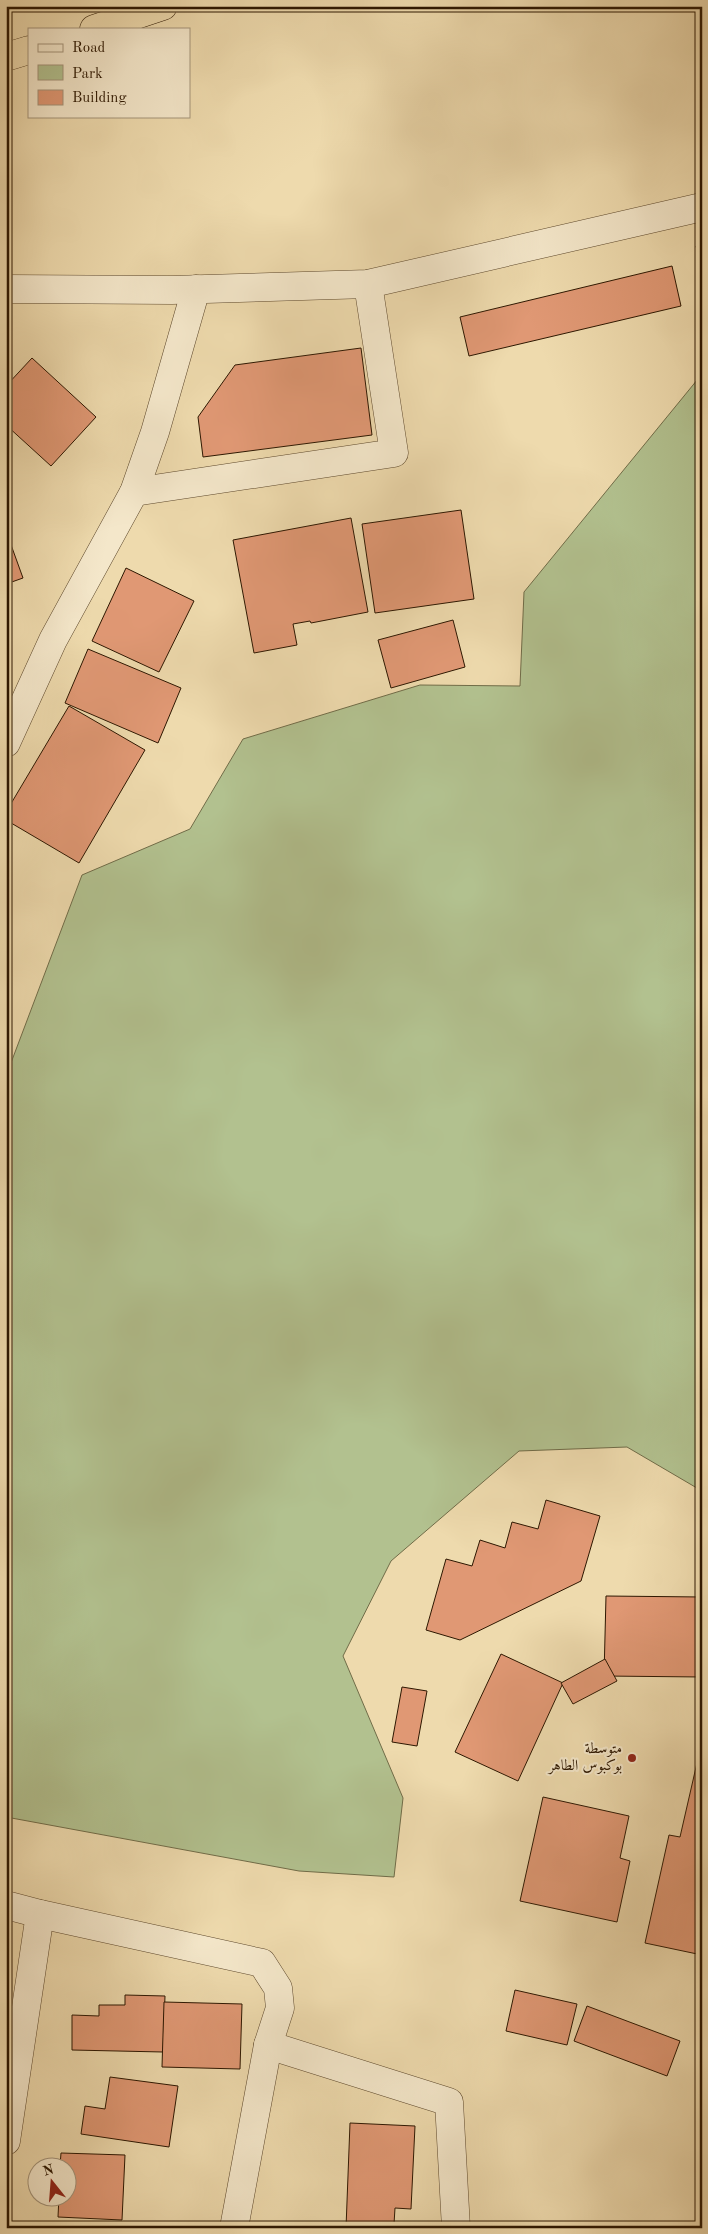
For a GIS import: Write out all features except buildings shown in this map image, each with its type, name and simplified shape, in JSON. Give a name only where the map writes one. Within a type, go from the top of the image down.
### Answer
[{"type":"highway","points":[[97,28],[163,6]]},
{"type":"highway","points":[[6,57],[28,50]]},
{"type":"street","points":[[6,288],[196,289],[368,284],[702,207]]},
{"type":"street","points":[[134,492],[394,453],[368,284]]},
{"type":"street","points":[[6,743],[53,640],[134,492],[155,432],[196,289]]},
{"type":"street","points":[[6,1905],[262,1963],[278,1988],[280,2008],[268,2045],[234,2228]]},
{"type":"street","points":[[6,2141],[40,1914]]},
{"type":"street","points":[[268,2045],[449,2102],[456,2228]]},
{"type":"green space","points":[[702,374],[702,1491],[627,1447],[519,1451],[391,1561],[343,1656],[403,1798],[394,1877],[299,1871],[6,1817],[6,1076],[82,875],[190,829],[243,739],[420,685],[520,686],[524,592]]},
{"type":"place","name":"متوسطة بوكبوس الطاهر","points":[[632,1758]]}]
